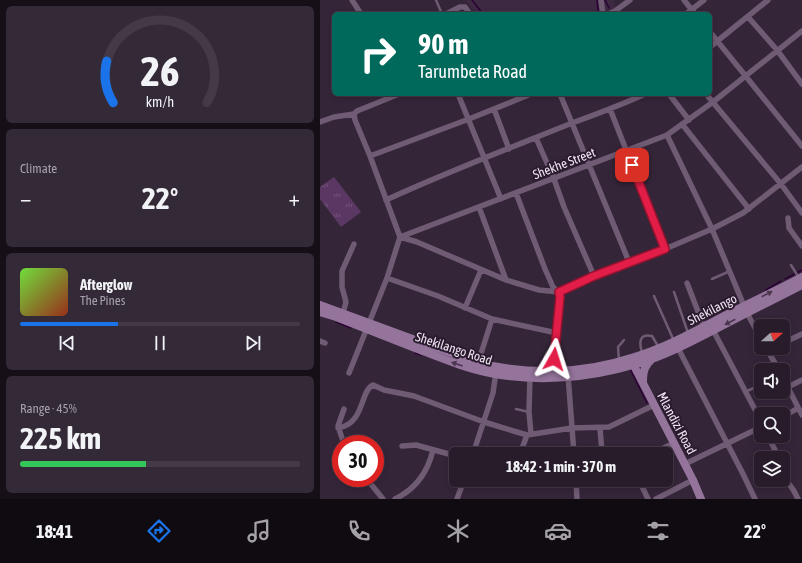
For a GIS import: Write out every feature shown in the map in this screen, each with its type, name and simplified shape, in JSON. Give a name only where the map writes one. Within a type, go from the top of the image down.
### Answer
[{"type":"main road","name":"Shekilango","points":[[632,362],[659,348],[676,345],[689,335],[704,327],[746,309],[801,280]]},
{"type":"main road","name":"Shekilango Road","points":[[320,305],[343,313],[368,326],[447,360],[496,371],[530,377],[551,378],[619,362],[632,362]]},
{"type":"main road","name":"Shekilango","points":[[632,362],[652,358],[676,345],[713,330],[746,309]]},
{"type":"main road","name":"Shekilango Road","points":[[320,312],[368,326],[478,363],[496,371],[552,372],[568,374],[615,370],[632,362]]},
{"type":"main road","points":[[643,384],[643,372],[645,366],[652,358]]},
{"type":"main road","name":"Mlandizi Road","points":[[632,362],[685,464],[701,499]]},
{"type":"main road","points":[[615,370],[632,374],[643,384]]},
{"type":"street","points":[[352,0],[360,12]]},
{"type":"street","points":[[600,0],[603,12]]},
{"type":"street","points":[[616,12],[630,0]]},
{"type":"street","points":[[684,0],[694,12],[704,0]]},
{"type":"street","points":[[712,46],[768,0]]},
{"type":"street","points":[[451,12],[465,7],[469,12]]},
{"type":"street","points":[[748,17],[777,50],[802,84]]},
{"type":"street","name":"Shekhe Street","points":[[400,237],[667,135],[713,102],[802,31]]},
{"type":"street","points":[[712,34],[802,146]]},
{"type":"street","points":[[320,122],[334,117],[354,114],[357,111],[394,96]]},
{"type":"street","points":[[459,96],[501,199]]},
{"type":"street","points":[[514,96],[516,101]]},
{"type":"street","points":[[370,156],[527,96]]},
{"type":"street","points":[[561,96],[629,262]]},
{"type":"street","points":[[386,200],[430,180],[572,123],[610,110],[641,96]]},
{"type":"street","points":[[670,96],[689,120]]},
{"type":"street","points":[[708,96],[781,184],[802,212]]},
{"type":"street","points":[[494,109],[509,149]]},
{"type":"street","points":[[610,110],[665,249]]},
{"type":"street","points":[[349,373],[387,278],[400,237],[354,114]]},
{"type":"street","points":[[682,124],[748,209]]},
{"type":"street","points":[[667,135],[712,229],[754,325]]},
{"type":"street","points":[[536,138],[594,276]]},
{"type":"street","points":[[400,237],[417,242],[506,280],[539,290],[559,292],[594,276],[712,229],[743,213],[802,167]]},
{"type":"street","points":[[516,193],[545,269],[553,286],[559,292],[560,297],[552,372]]},
{"type":"street","points":[[479,207],[506,280]]},
{"type":"street","points":[[788,218],[790,230],[802,246]]},
{"type":"street","points":[[343,313],[346,302],[342,287],[342,271],[354,244]]},
{"type":"street","points":[[465,308],[481,270]]},
{"type":"street","points":[[387,278],[438,296],[492,319],[556,334]]},
{"type":"street","points":[[687,283],[704,327]]},
{"type":"street","points":[[478,363],[492,319]]},
{"type":"street","points":[[713,330],[754,407]]},
{"type":"street","points":[[790,340],[802,334]]},
{"type":"street","points":[[676,345],[755,499]]},
{"type":"street","points":[[475,447],[493,393],[496,371]]},
{"type":"street","points":[[568,374],[573,447]]},
{"type":"street","points":[[523,447],[529,434],[530,377]]},
{"type":"street","points":[[790,386],[802,380]]},
{"type":"street","points":[[338,428],[346,427],[355,418],[368,389],[373,385],[384,390],[414,396],[484,422],[529,434],[572,428],[600,428],[614,425],[654,405]]},
{"type":"street","points":[[790,391],[802,414]]},
{"type":"street","points":[[790,413],[798,408]]},
{"type":"street","points":[[341,435],[338,428],[344,409]]},
{"type":"street","points":[[600,428],[602,447]]},
{"type":"street","points":[[685,464],[754,431]]},
{"type":"street","points":[[666,447],[674,443]]},
{"type":"street","points":[[402,446],[416,445],[449,454]]},
{"type":"street","points":[[397,499],[412,487],[422,476],[428,466],[433,450]]},
{"type":"street","points":[[656,499],[693,480]]},
{"type":"street","points":[[790,485],[798,499]]},
{"type":"street","points":[[373,487],[383,499]]},
{"type":"street","points":[[458,499],[462,487]]},
{"type":"street","points":[[576,487],[577,499]]},
{"type":"street","points":[[642,487],[648,499]]},
{"type":"lane","points":[[436,0],[441,12]]},
{"type":"lane","points":[[792,265],[801,280]]},
{"type":"lane","points":[[712,279],[730,271]]},
{"type":"lane","points":[[674,292],[689,335]]},
{"type":"lane","points":[[654,296],[676,345]]},
{"type":"lane","points":[[643,355],[639,344],[640,340],[645,336],[652,336],[659,348]]},
{"type":"lane","points":[[619,362],[618,347],[624,340]]},
{"type":"lane","points":[[746,392],[754,388]]},
{"type":"lane","points":[[516,409],[529,412]]},
{"type":"shaded area","points":[[466,0],[614,0],[615,8],[603,12],[475,12]]},
{"type":"green space","points":[[334,177],[361,212],[341,227],[320,199],[320,187]]},
{"type":"waterway","points":[[472,0],[481,12]]},
{"type":"waterway","points":[[597,0],[598,11]]},
{"type":"waterway","points":[[605,0],[609,8]]},
{"type":"waterway","points":[[785,279],[802,270]]},
{"type":"waterway","points":[[766,290],[781,281]]},
{"type":"waterway","points":[[336,322],[351,328]]},
{"type":"waterway","points":[[415,353],[421,355]]},
{"type":"waterway","points":[[630,369],[647,403]]},
{"type":"route","points":[[554,359],[560,297],[559,292],[594,276],[665,249],[632,165]]}]
